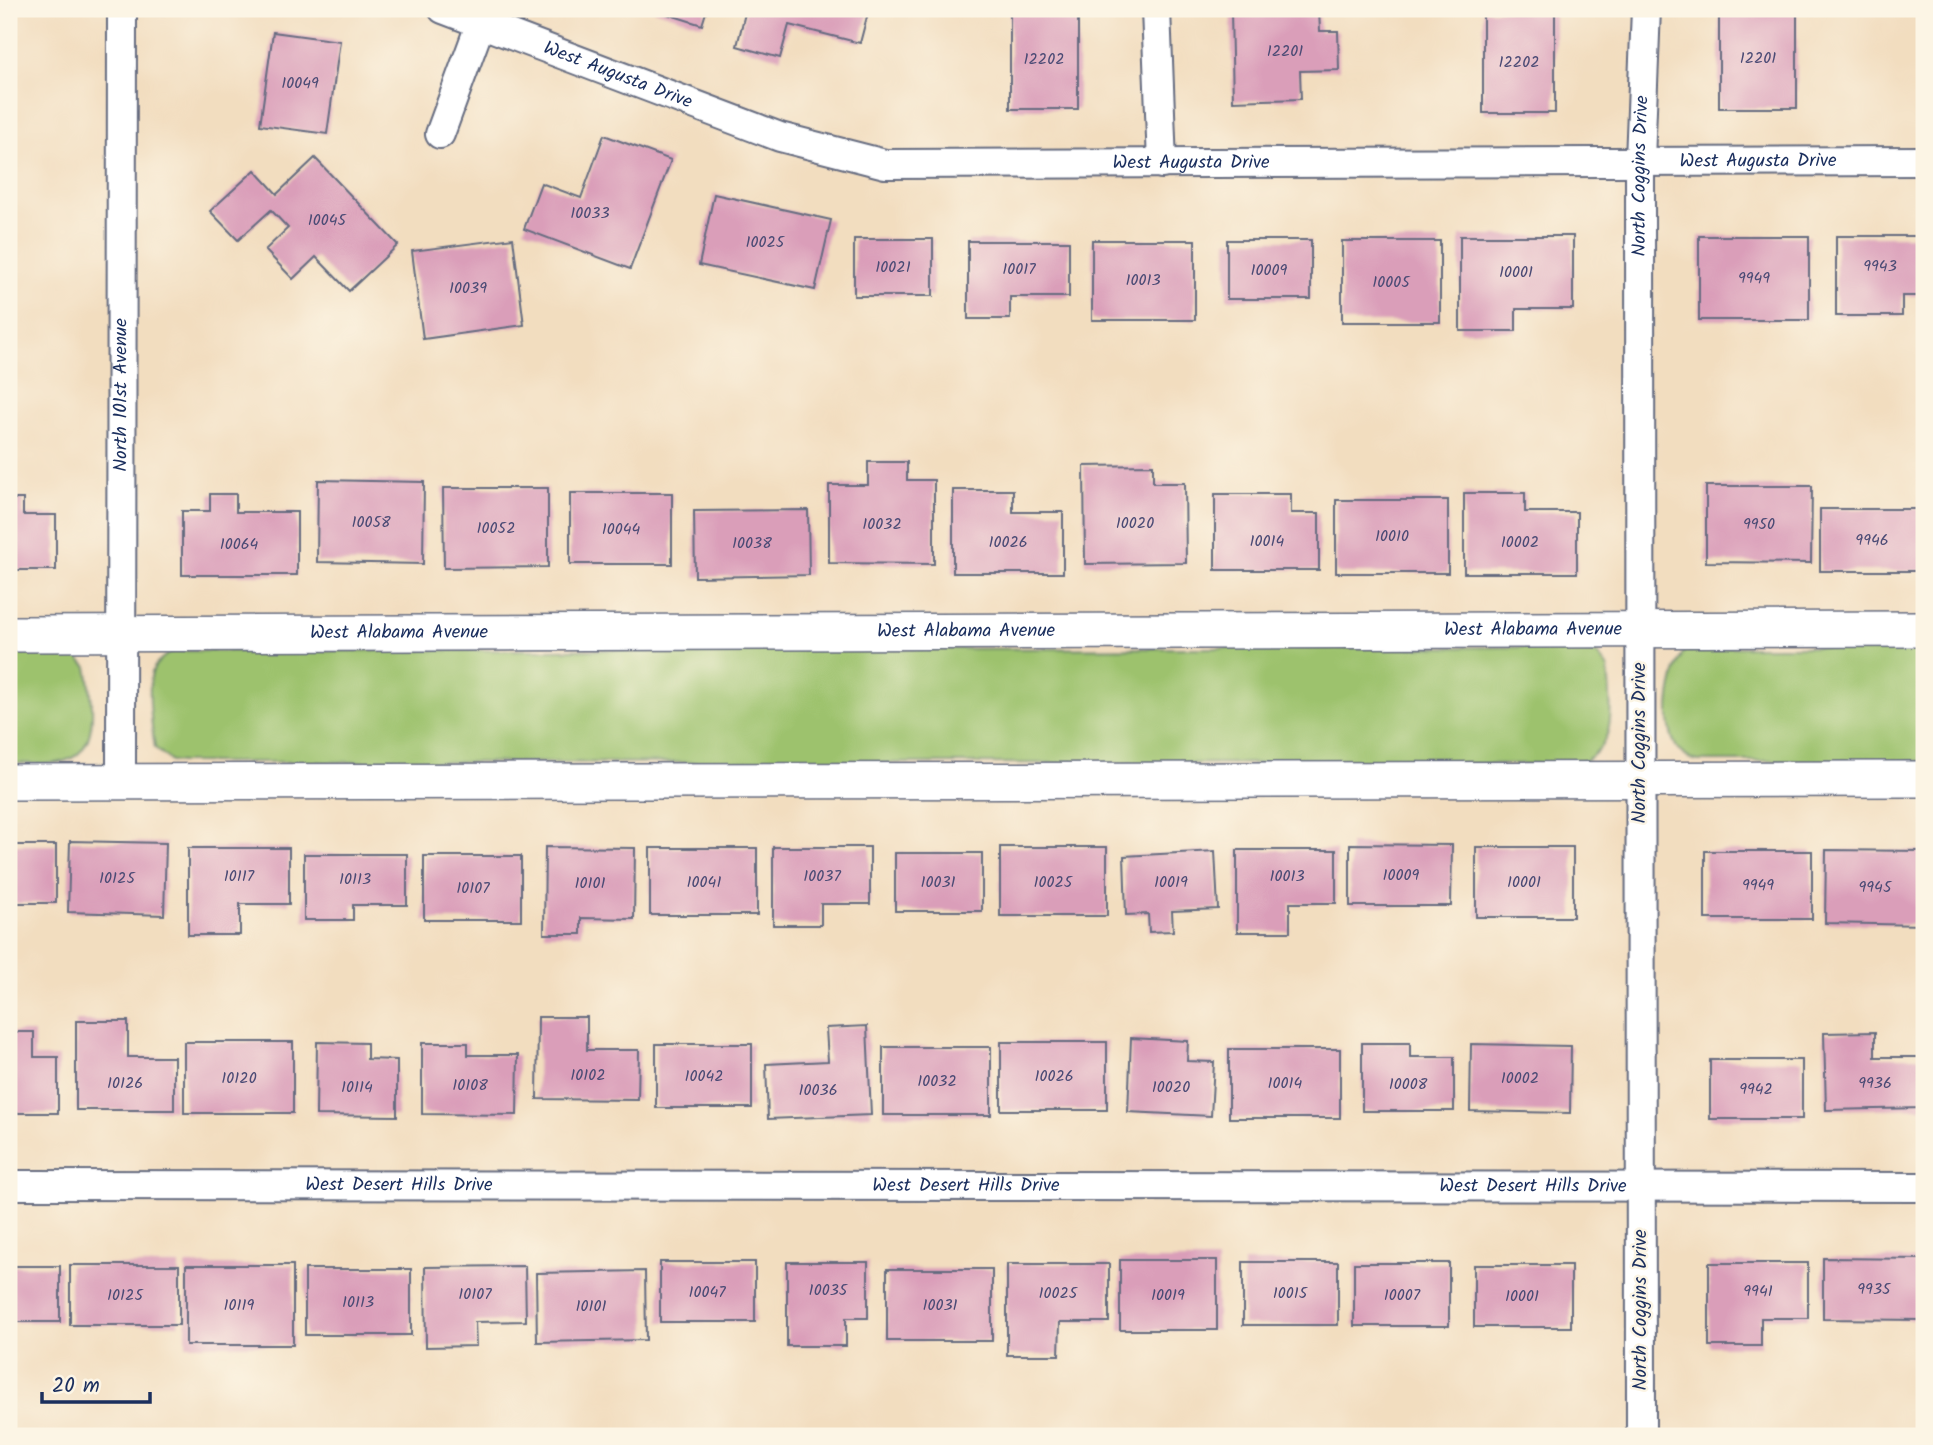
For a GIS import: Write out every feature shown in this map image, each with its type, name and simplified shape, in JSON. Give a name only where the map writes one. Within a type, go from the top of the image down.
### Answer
[{"type":"street","name":"North 101st Avenue","points":[[121,782],[119,634],[122,9]]},
{"type":"street","name":"West Augusta Drive","points":[[443,9],[780,137],[885,164],[1924,161]]},
{"type":"street","points":[[1156,9],[1162,164]]},
{"type":"street","name":"North Coggins Drive","points":[[1641,1436],[1640,160],[1646,9]]},
{"type":"street","points":[[440,134],[480,25]]},
{"type":"street","name":"West Alabama Avenue","points":[[9,634],[1924,629]]},
{"type":"street","points":[[9,782],[1924,779]]},
{"type":"street","name":"West Desert Hills Drive","points":[[9,1185],[1924,1187]]},
{"type":"green space","points":[[1574,647],[1596,653],[1608,668],[1611,710],[1607,735],[1601,746],[1579,764],[182,762],[171,761],[155,748],[150,697],[153,670],[159,661],[173,651]]},
{"type":"green space","points":[[1924,647],[1924,761],[1700,761],[1685,756],[1676,745],[1670,730],[1670,695],[1685,649]]},
{"type":"green space","points":[[9,649],[72,652],[87,667],[92,704],[90,731],[80,752],[70,759],[48,764],[9,763]]},
{"type":"building","points":[[651,9],[707,9],[702,25]]},
{"type":"building","points":[[746,9],[869,9],[860,43],[789,25],[780,58],[737,46]]},
{"type":"building","points":[[1010,9],[1078,9],[1078,109],[1010,109]]},
{"type":"building","points":[[1719,9],[1797,9],[1797,108],[1719,108]]},
{"type":"building","points":[[1319,10],[1320,31],[1338,31],[1339,70],[1300,71],[1301,99],[1233,101],[1231,12]]},
{"type":"building","points":[[1483,10],[1555,10],[1555,113],[1483,113]]},
{"type":"building","points":[[273,32],[340,41],[327,134],[260,125]]},
{"type":"building","points":[[604,135],[671,160],[630,269],[524,229],[541,183],[581,198]]},
{"type":"building","points":[[315,158],[398,245],[349,291],[316,257],[293,279],[265,250],[288,228],[271,210],[238,240],[210,211],[255,170],[277,194]]},
{"type":"building","points":[[714,194],[831,220],[815,290],[699,265]]},
{"type":"building","points":[[1460,236],[1573,236],[1573,309],[1516,309],[1516,331],[1460,331]]},
{"type":"building","points":[[1699,236],[1809,236],[1809,320],[1699,320]]},
{"type":"building","points":[[1836,236],[1924,236],[1924,296],[1902,296],[1902,316],[1836,316]]},
{"type":"building","points":[[513,238],[524,325],[423,339],[412,251]]},
{"type":"building","points":[[854,239],[933,239],[933,296],[854,296]]},
{"type":"building","points":[[1092,240],[1195,240],[1195,320],[1092,320]]},
{"type":"building","points":[[1227,240],[1311,240],[1311,299],[1227,299]]},
{"type":"building","points":[[968,241],[1069,241],[1069,297],[1010,297],[1010,319],[968,319]]},
{"type":"building","points":[[1342,241],[1440,241],[1440,322],[1342,322]]},
{"type":"building","points":[[868,462],[907,462],[907,480],[934,480],[934,564],[829,563],[829,485],[868,485]]},
{"type":"building","points":[[1153,465],[1153,483],[1185,483],[1186,563],[1085,564],[1084,466]]},
{"type":"building","points":[[318,480],[424,482],[423,564],[317,562]]},
{"type":"building","points":[[1706,486],[1812,486],[1811,563],[1706,562]]},
{"type":"building","points":[[443,488],[548,488],[548,567],[444,568]]},
{"type":"building","points":[[953,490],[1013,490],[1013,512],[1063,512],[1063,573],[953,573]]},
{"type":"building","points":[[570,493],[672,493],[672,564],[570,564]]},
{"type":"building","points":[[1464,493],[1525,493],[1525,512],[1577,512],[1577,573],[1464,573]]},
{"type":"building","points":[[210,494],[236,494],[236,512],[297,512],[297,575],[182,575],[182,511],[210,511]]},
{"type":"building","points":[[1215,494],[1291,494],[1291,513],[1319,513],[1319,570],[1215,570]]},
{"type":"building","points":[[9,499],[23,499],[23,515],[56,515],[56,570],[9,570]]},
{"type":"building","points":[[1336,500],[1448,500],[1448,573],[1336,573]]},
{"type":"building","points":[[1820,509],[1924,509],[1924,571],[1820,571]]},
{"type":"building","points":[[808,510],[809,575],[695,577],[694,511]]},
{"type":"building","points":[[70,841],[166,843],[164,915],[68,912]]},
{"type":"building","points":[[1350,844],[1452,845],[1451,906],[1350,906]]},
{"type":"building","points":[[9,845],[56,845],[56,903],[9,903]]},
{"type":"building","points":[[545,847],[635,848],[634,919],[581,918],[581,934],[544,934]]},
{"type":"building","points":[[773,847],[870,847],[870,904],[821,904],[821,925],[773,925]]},
{"type":"building","points":[[1000,847],[1107,847],[1107,916],[1000,916]]},
{"type":"building","points":[[1476,847],[1573,847],[1573,917],[1476,917]]},
{"type":"building","points":[[188,848],[289,848],[289,904],[240,904],[240,935],[188,935]]},
{"type":"building","points":[[650,848],[757,848],[757,915],[650,915]]},
{"type":"building","points":[[1237,850],[1336,850],[1336,903],[1290,903],[1290,932],[1237,932]]},
{"type":"building","points":[[1826,850],[1924,851],[1924,925],[1825,923]]},
{"type":"building","points":[[1215,851],[1218,909],[1172,911],[1173,931],[1149,932],[1148,914],[1126,915],[1124,856]]},
{"type":"building","points":[[1705,851],[1812,851],[1812,919],[1705,919]]},
{"type":"building","points":[[895,853],[982,853],[982,911],[895,911]]},
{"type":"building","points":[[304,854],[407,854],[407,905],[353,905],[353,920],[304,920]]},
{"type":"building","points":[[424,856],[521,856],[521,920],[424,920]]},
{"type":"building","points":[[538,1017],[587,1017],[587,1050],[639,1050],[638,1100],[537,1099]]},
{"type":"building","points":[[76,1021],[128,1021],[128,1057],[174,1057],[174,1110],[76,1110]]},
{"type":"building","points":[[867,1026],[871,1115],[768,1119],[766,1064],[828,1061],[826,1028]]},
{"type":"building","points":[[9,1032],[34,1032],[34,1057],[58,1057],[58,1113],[9,1113]]},
{"type":"building","points":[[1875,1032],[1875,1057],[1924,1057],[1924,1108],[1826,1110],[1824,1033]]},
{"type":"building","points":[[1131,1038],[1188,1041],[1187,1061],[1214,1062],[1211,1116],[1128,1112]]},
{"type":"building","points":[[184,1042],[293,1042],[293,1113],[184,1113]]},
{"type":"building","points":[[317,1042],[367,1043],[367,1059],[397,1060],[397,1116],[316,1115]]},
{"type":"building","points":[[1001,1042],[1107,1042],[1107,1110],[1001,1110]]},
{"type":"building","points":[[422,1043],[468,1043],[468,1055],[518,1055],[517,1115],[422,1114]]},
{"type":"building","points":[[1362,1043],[1410,1043],[1410,1057],[1454,1057],[1454,1111],[1362,1111]]},
{"type":"building","points":[[656,1044],[752,1044],[752,1108],[656,1108]]},
{"type":"building","points":[[1471,1044],[1571,1046],[1570,1113],[1470,1111]]},
{"type":"building","points":[[883,1047],[991,1047],[991,1115],[883,1115]]},
{"type":"building","points":[[1229,1049],[1340,1049],[1340,1118],[1229,1118]]},
{"type":"building","points":[[1710,1060],[1802,1060],[1802,1119],[1710,1119]]},
{"type":"building","points":[[1823,1258],[1924,1259],[1924,1320],[1823,1319]]},
{"type":"building","points":[[1120,1260],[1217,1260],[1217,1330],[1120,1330]]},
{"type":"building","points":[[660,1262],[755,1262],[755,1322],[660,1322]]},
{"type":"building","points":[[787,1262],[868,1262],[868,1318],[846,1318],[846,1346],[787,1346]]},
{"type":"building","points":[[1243,1262],[1338,1262],[1338,1325],[1243,1325]]},
{"type":"building","points":[[1354,1263],[1449,1263],[1449,1326],[1354,1326]]},
{"type":"building","points":[[1709,1263],[1808,1263],[1808,1318],[1761,1318],[1761,1346],[1709,1346]]},
{"type":"building","points":[[1007,1264],[1109,1264],[1109,1322],[1060,1322],[1059,1355],[1007,1355]]},
{"type":"building","points":[[70,1265],[179,1265],[179,1325],[70,1325]]},
{"type":"building","points":[[186,1265],[293,1265],[293,1345],[186,1345]]},
{"type":"building","points":[[1474,1265],[1571,1265],[1571,1327],[1474,1327]]},
{"type":"building","points":[[9,1266],[60,1266],[60,1322],[9,1322]]},
{"type":"building","points":[[525,1266],[526,1321],[475,1322],[476,1346],[426,1347],[425,1267]]},
{"type":"building","points":[[305,1269],[411,1269],[411,1335],[305,1335]]},
{"type":"building","points":[[887,1269],[992,1269],[992,1341],[887,1341]]},
{"type":"building","points":[[645,1271],[646,1340],[537,1342],[536,1273]]}]
